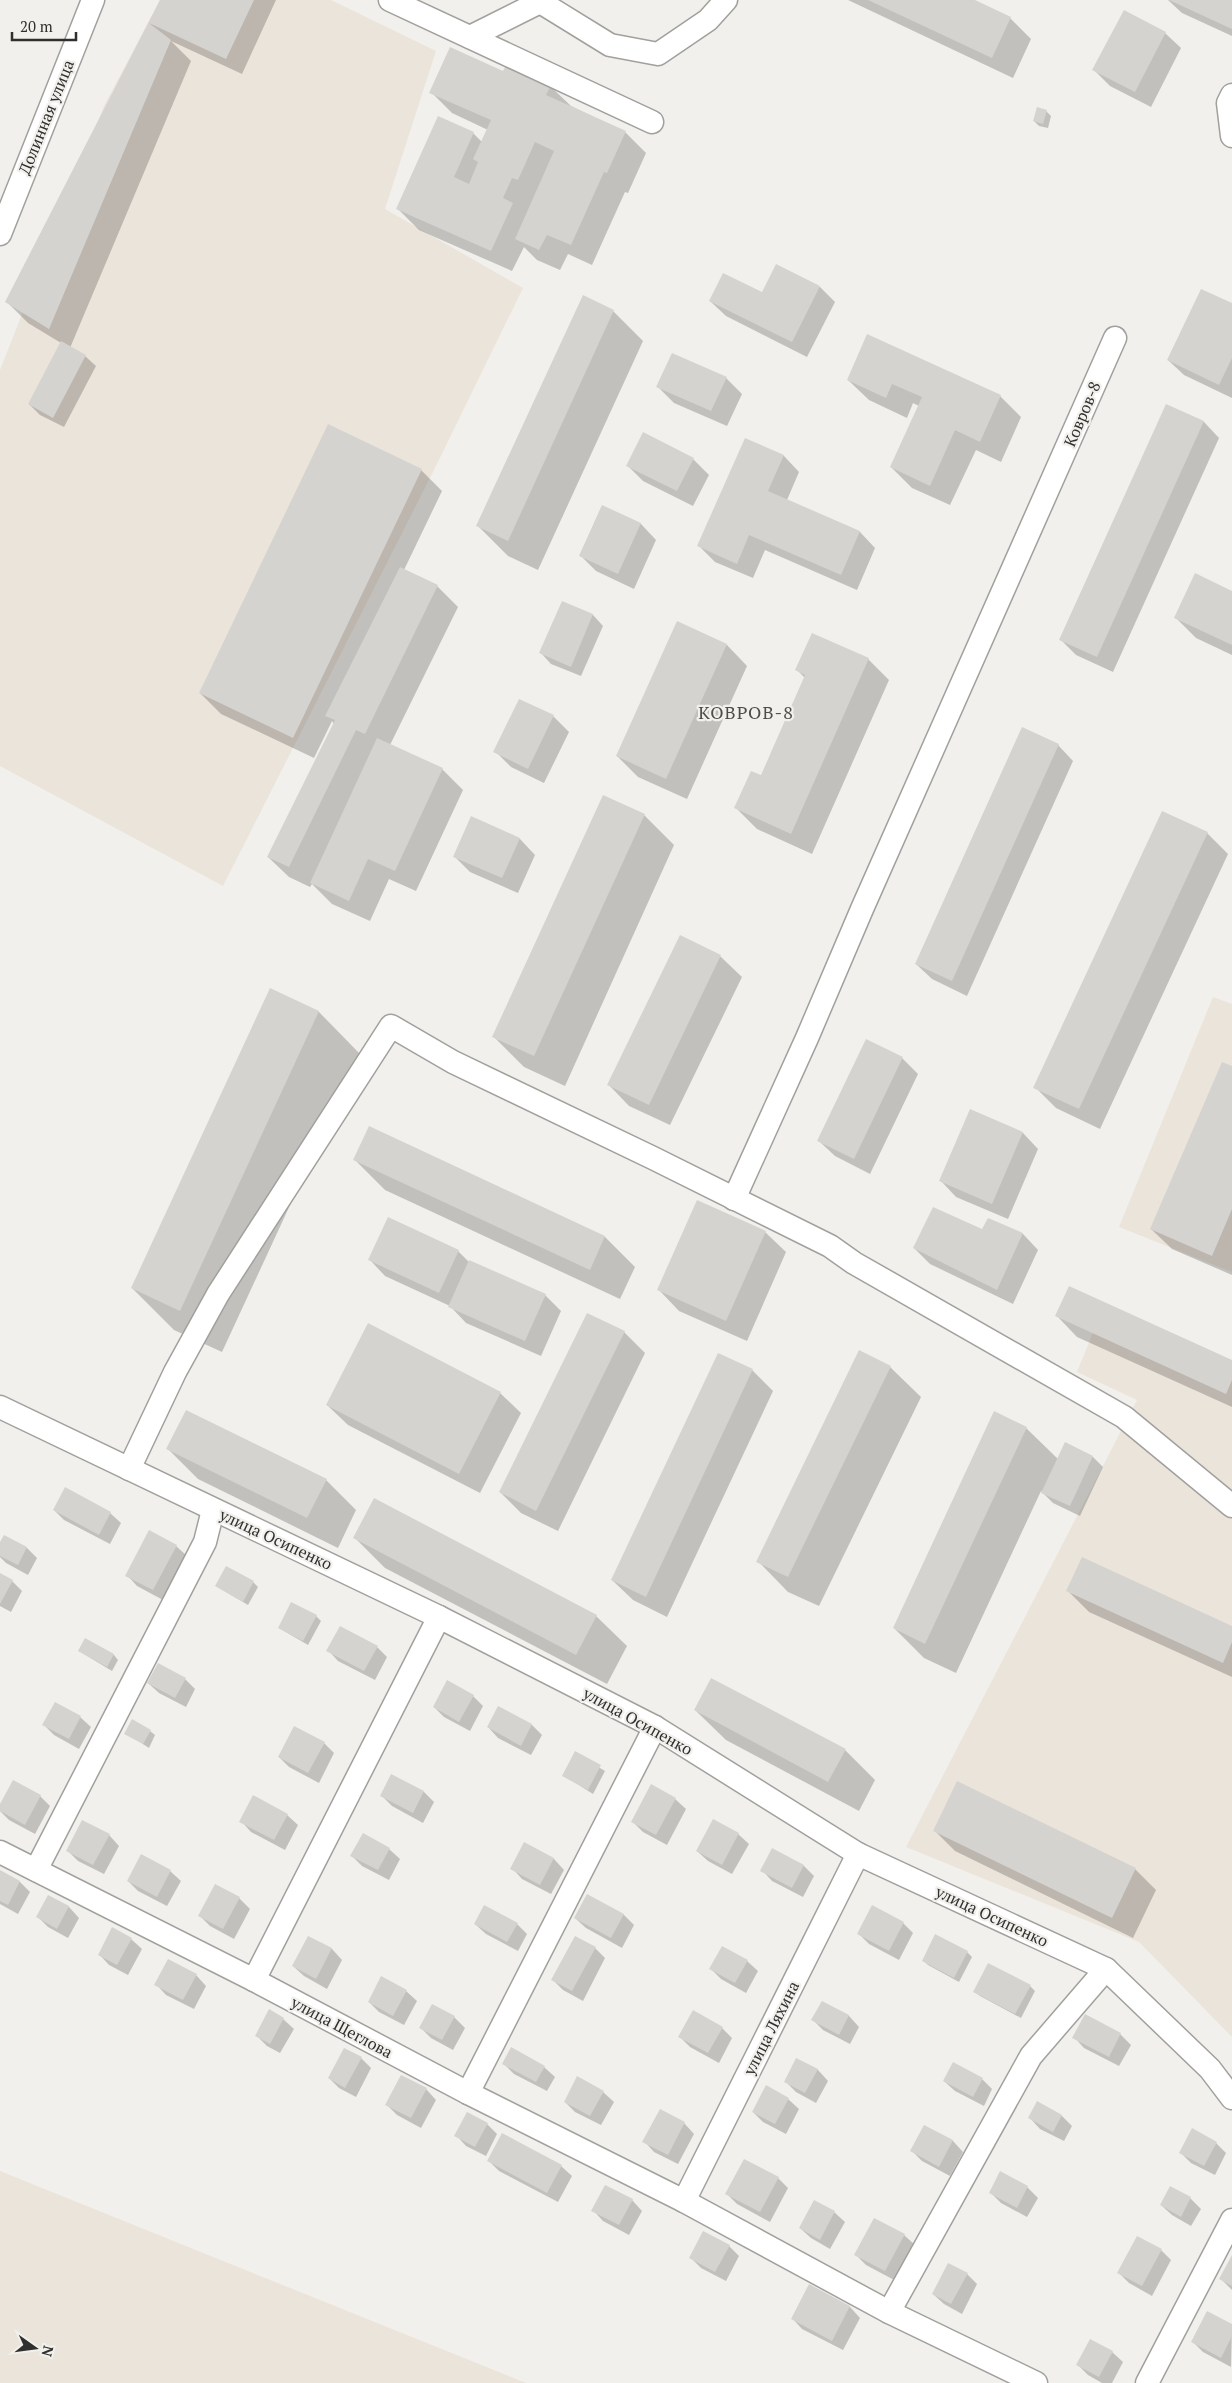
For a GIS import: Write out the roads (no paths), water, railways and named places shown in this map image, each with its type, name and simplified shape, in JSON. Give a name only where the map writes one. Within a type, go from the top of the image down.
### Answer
[{"type":"street","name":"Долинная улица","points":[[0,234],[93,0]]},
{"type":"street","points":[[390,0],[652,122]]},
{"type":"street","points":[[470,37],[539,1],[610,45],[658,54],[708,20],[726,0]]},
{"type":"street","points":[[1232,95],[1228,103],[1232,136]]},
{"type":"street","name":"Ковров-8","points":[[734,1199],[1115,338]]},
{"type":"street","points":[[129,1469],[175,1372],[218,1294],[391,1026],[454,1062],[830,1246],[854,1263],[1124,1417],[1232,1506]]},
{"type":"street","name":"улица Осипенко","points":[[2,1412],[129,1469],[439,1617],[656,1727],[858,1854],[1106,1969],[1210,2069],[1232,2098]]},
{"type":"street","points":[[36,1870],[205,1542],[213,1510]]},
{"type":"street","points":[[254,1980],[439,1617]]},
{"type":"street","points":[[468,2094],[656,1727]]},
{"type":"street","name":"улица Щеглова","points":[[0,1852],[254,1980],[468,2094],[684,2201],[889,2312],[1036,2383]]},
{"type":"street","name":"улица Ляхина","points":[[684,2201],[858,1854]]},
{"type":"street","points":[[889,2312],[1031,2056],[1106,1969]]},
{"type":"street","points":[[1147,2383],[1232,2220]]},
{"type":"district","name":"КОВРОВ-8","points":[[746,713]]}]
